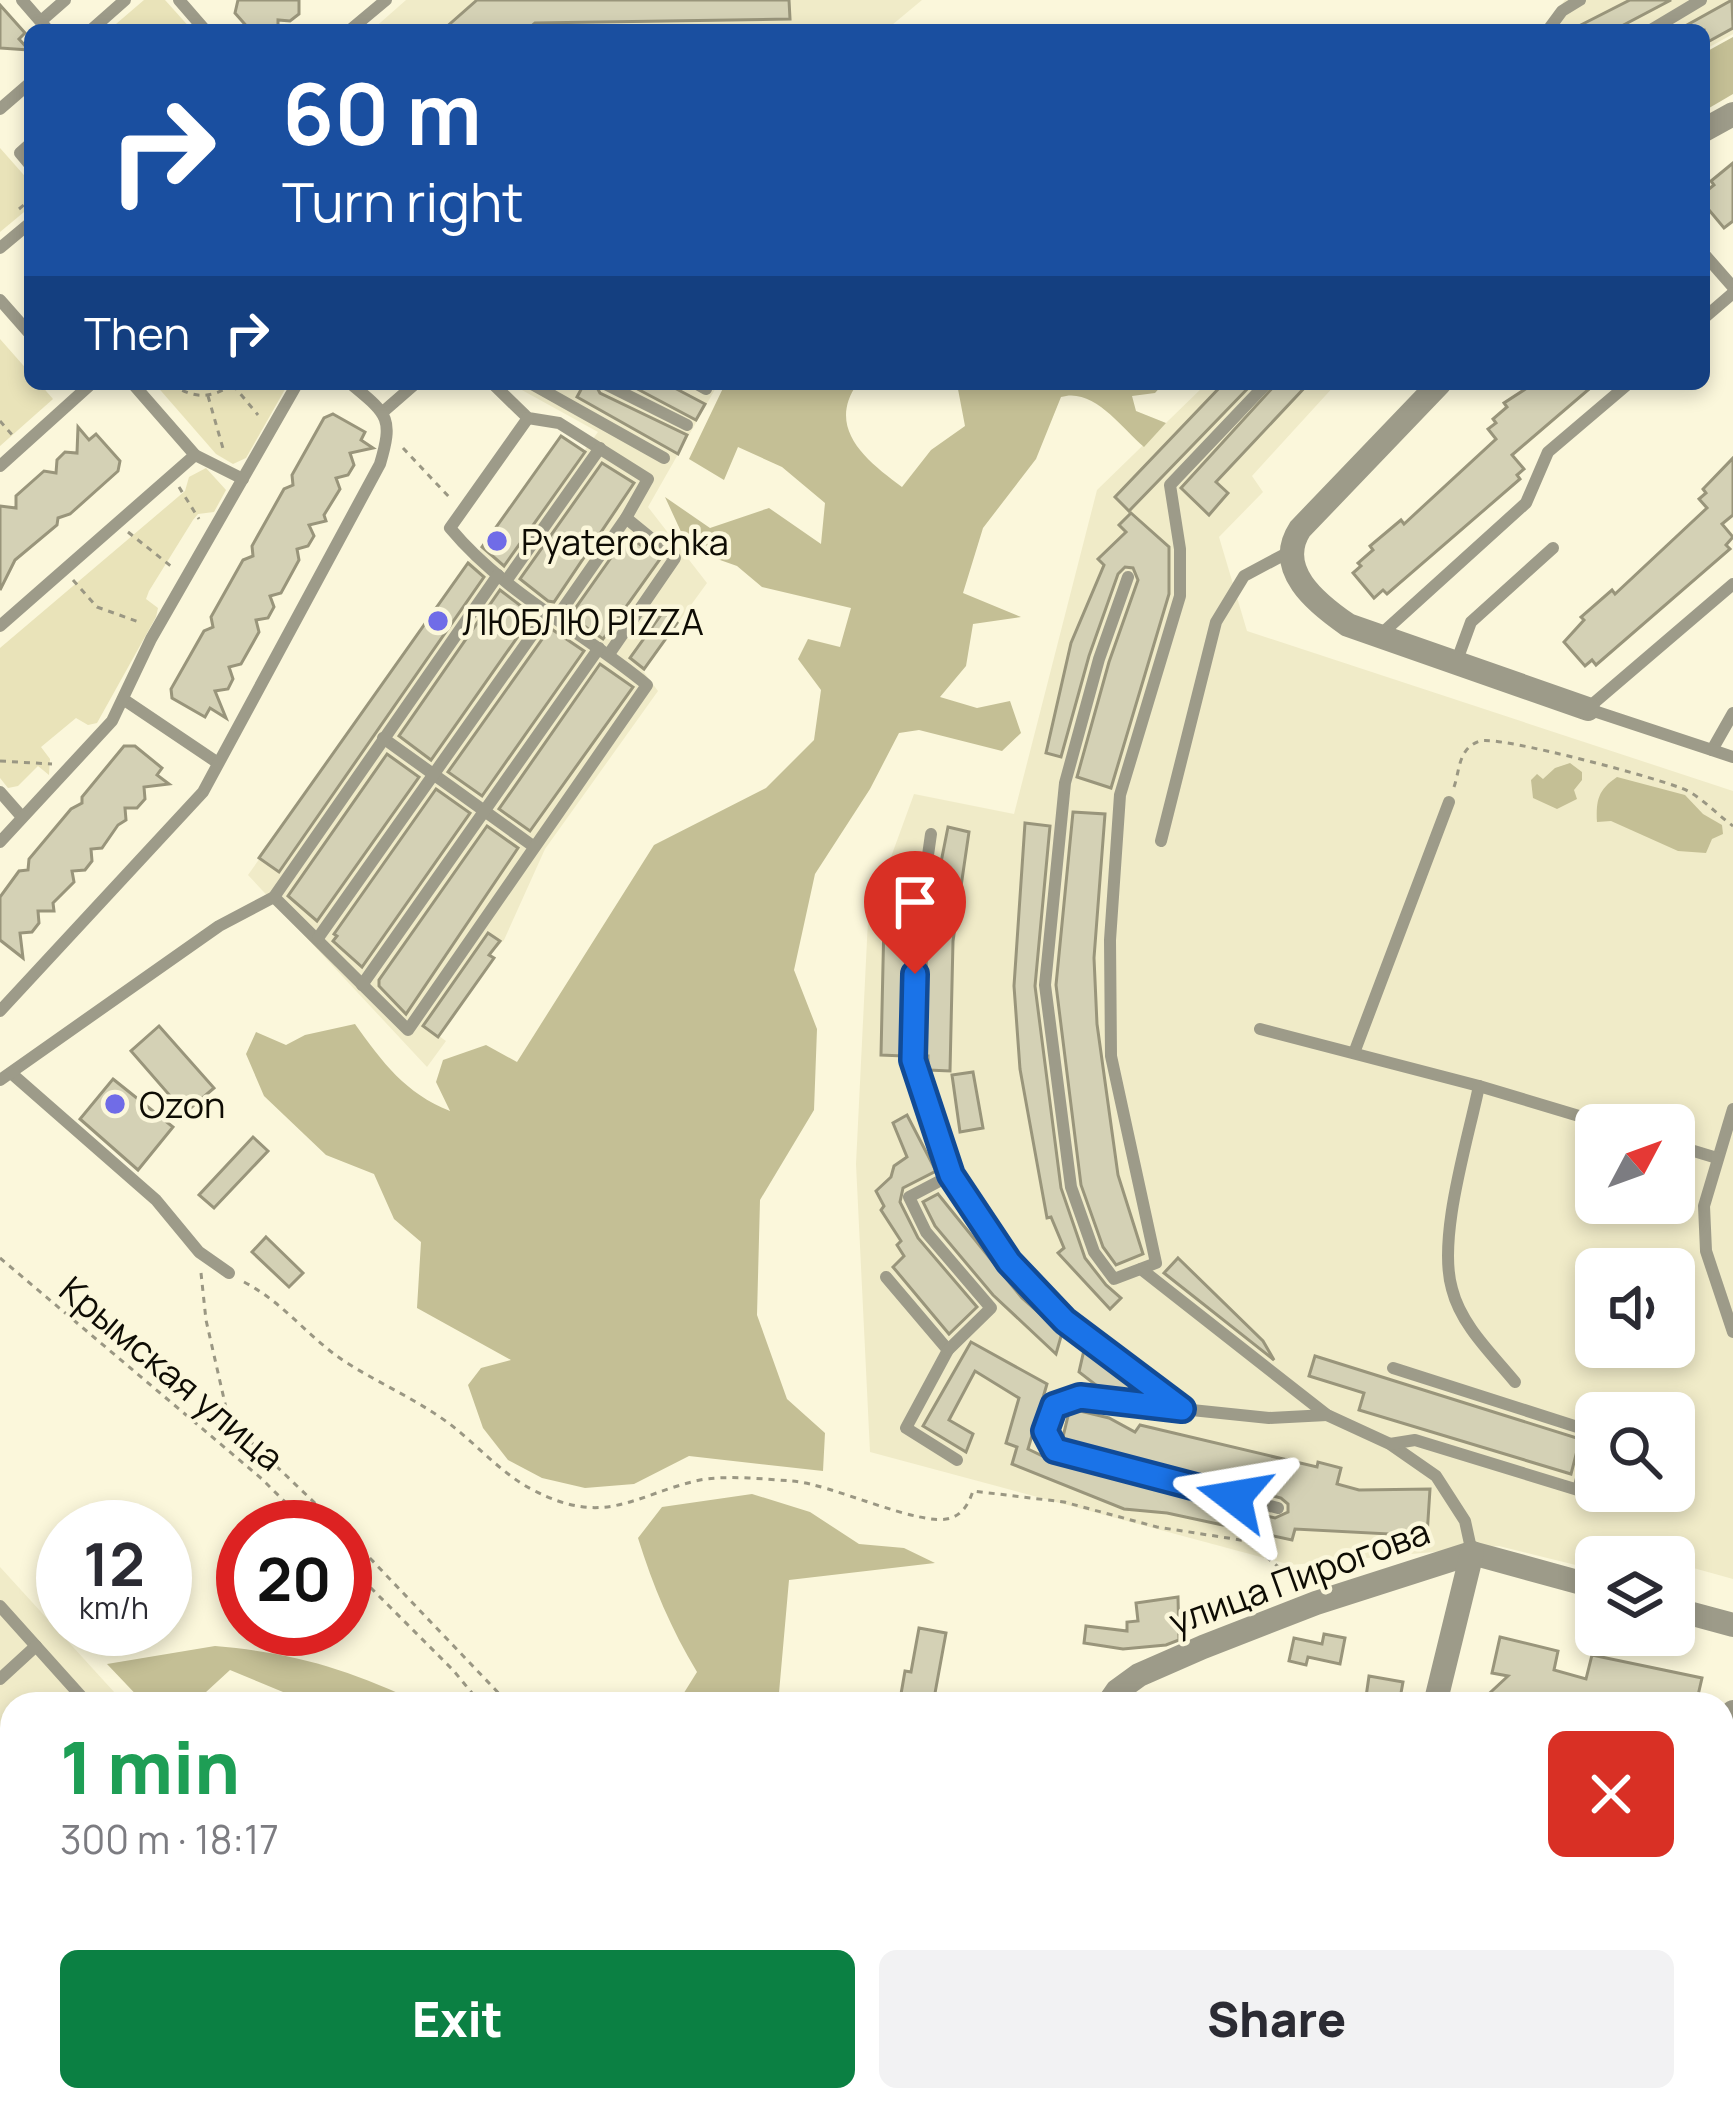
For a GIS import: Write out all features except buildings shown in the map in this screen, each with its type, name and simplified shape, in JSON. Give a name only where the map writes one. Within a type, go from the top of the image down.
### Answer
[{"type":"street","points":[[1432,390],[1292,540],[1293,571],[1330,614],[1348,626],[1588,709]]},
{"type":"street","points":[[1438,1692],[1472,1552]]},
{"type":"street","name":"улица Пирогова","points":[[1116,1692],[1138,1675],[1316,1603],[1472,1552],[1575,1581]]},
{"type":"street","points":[[1695,1615],[1733,1625]]},
{"type":"lane","points":[[22,0],[42,24]]},
{"type":"lane","points":[[46,24],[65,0]]},
{"type":"lane","points":[[98,24],[125,0]]},
{"type":"lane","points":[[357,24],[386,0]]},
{"type":"lane","points":[[1552,24],[1580,0]]},
{"type":"lane","points":[[1661,24],[1701,0]]},
{"type":"lane","points":[[0,109],[24,88]]},
{"type":"lane","points":[[0,248],[24,228]]},
{"type":"lane","points":[[1710,261],[1733,290],[1710,312]]},
{"type":"lane","points":[[0,300],[24,327]]},
{"type":"lane","points":[[0,466],[79,390]]},
{"type":"lane","points":[[138,390],[195,455],[243,478]]},
{"type":"lane","points":[[0,842],[112,721],[156,632],[294,390]]},
{"type":"lane","points":[[0,1012],[203,792],[380,464],[389,433],[384,411],[358,390]]},
{"type":"lane","points":[[384,411],[408,390]]},
{"type":"lane","points":[[318,938],[626,518],[648,478],[559,423],[528,418],[499,390]]},
{"type":"lane","points":[[543,390],[664,458]]},
{"type":"lane","points":[[617,390],[687,425]]},
{"type":"lane","points":[[1128,577],[1099,659],[1066,783],[1045,985],[1071,1187],[1103,1268],[1114,1280],[1156,1263],[1111,1056],[1110,940],[1120,795],[1180,596],[1180,548],[1170,485],[1260,390]]},
{"type":"lane","points":[[1379,636],[1526,503],[1548,452],[1621,390]]},
{"type":"lane","points":[[274,897],[408,1030],[647,685],[502,578],[451,528],[528,418]]},
{"type":"lane","points":[[229,1273],[199,1252],[156,1200],[6,1076],[219,926],[274,897],[383,738],[600,448]]},
{"type":"lane","points":[[0,626],[195,455]]},
{"type":"lane","points":[[362,985],[675,558],[626,518]]},
{"type":"lane","points":[[1456,663],[1471,622],[1553,548]]},
{"type":"lane","points":[[1161,841],[1216,622],[1244,577],[1289,552]]},
{"type":"lane","points":[[1588,709],[1733,584]]},
{"type":"lane","points":[[123,699],[218,764]]},
{"type":"lane","points":[[1588,709],[1733,757]]},
{"type":"lane","points":[[1712,750],[1733,713]]},
{"type":"lane","points":[[383,738],[533,846]]},
{"type":"lane","points":[[0,792],[22,817]]},
{"type":"lane","points":[[1354,1053],[1449,802]]},
{"type":"lane","points":[[931,834],[916,932],[913,1060],[951,1175],[1009,1262],[1065,1321],[1182,1409]]},
{"type":"lane","points":[[1260,1029],[1575,1115]]},
{"type":"lane","points":[[1479,1086],[1446,1253],[1452,1292],[1470,1328],[1515,1382]]},
{"type":"lane","points":[[1733,1109],[1704,1206],[1706,1251],[1733,1332]]},
{"type":"lane","points":[[1695,1151],[1717,1158]]},
{"type":"lane","points":[[951,1175],[909,1197],[926,1232],[991,1308],[948,1350],[906,1428],[957,1460]]},
{"type":"lane","points":[[1141,1269],[1327,1415],[1390,1444],[1436,1476],[1465,1521],[1472,1552]]},
{"type":"lane","points":[[886,1277],[948,1350]]},
{"type":"lane","points":[[1393,1368],[1575,1426]]},
{"type":"lane","points":[[1278,1508],[1055,1450],[1045,1431],[1054,1406],[1080,1397],[1269,1418],[1327,1415]]},
{"type":"lane","points":[[1390,1444],[1415,1440],[1575,1489]]},
{"type":"lane","points":[[0,1606],[36,1646],[0,1679]]},
{"type":"lane","points":[[45,1656],[77,1692]]},
{"type":"path","points":[[182,390],[208,396],[220,390]]},
{"type":"path","points":[[237,390],[271,430]]},
{"type":"path","points":[[208,396],[229,471]]},
{"type":"path","points":[[389,433],[461,510]]},
{"type":"path","points":[[172,476],[195,517],[215,530]]},
{"type":"path","points":[[119,522],[140,544],[188,577]]},
{"type":"path","points":[[64,570],[97,607],[156,632]]},
{"type":"path","points":[[1449,802],[1458,761],[1480,741],[1499,741],[1662,782],[1689,792],[1733,826]]},
{"type":"path","points":[[0,761],[70,765]]},
{"type":"path","points":[[199,1252],[206,1320],[229,1421],[312,1500]]},
{"type":"path","name":"Крымская улица","points":[[0,1258],[283,1500]]},
{"type":"path","points":[[229,1273],[269,1295],[343,1360],[451,1424],[532,1490],[572,1505],[634,1504],[704,1479],[797,1481],[869,1499],[918,1519],[952,1518],[967,1506],[973,1491],[1064,1502],[1157,1527],[1246,1541],[1316,1603]]},
{"type":"path","points":[[372,1560],[497,1692]]},
{"type":"path","points":[[372,1589],[471,1692]]},
{"type":"shaded area","points":[[144,0],[165,0],[187,24],[116,24]]},
{"type":"shaded area","points":[[406,0],[922,0],[893,24],[379,24]]},
{"type":"shaded area","points":[[1565,0],[1733,0],[1733,34],[1710,47],[1710,24],[1546,24]]},
{"type":"shaded area","points":[[1733,37],[1733,94],[1710,107],[1710,50]]},
{"type":"shaded area","points":[[0,148],[24,175],[24,212],[0,232]]},
{"type":"shaded area","points":[[0,339],[24,366],[24,390],[45,390],[53,399],[0,446]]},
{"type":"shaded area","points":[[160,390],[285,390],[246,458],[233,464],[216,454]]},
{"type":"shaded area","points":[[522,390],[715,390],[648,507],[707,583],[643,671],[658,691],[545,849],[504,940],[490,954],[494,958],[439,1036],[446,1041],[427,1067],[248,875],[469,561],[482,547],[504,561],[598,432]]},
{"type":"shaded area","points":[[722,390],[854,390],[846,415],[848,430],[864,455],[902,487],[931,450],[965,426],[958,390],[1158,390],[1132,396],[1136,411],[1166,423],[1144,447],[1095,403],[1073,395],[1061,397],[1036,459],[983,528],[963,593],[1021,617],[973,624],[966,666],[940,697],[977,708],[1010,701],[1021,733],[1002,751],[919,730],[899,733],[870,789],[815,874],[794,970],[817,1029],[814,1110],[760,1200],[757,1315],[787,1399],[825,1433],[823,1471],[689,1456],[634,1484],[585,1488],[542,1478],[508,1460],[483,1428],[468,1385],[481,1368],[511,1360],[417,1308],[421,1242],[394,1219],[374,1174],[326,1155],[264,1096],[246,1054],[256,1032],[286,1045],[305,1035],[355,1024],[408,1086],[450,1111],[436,1082],[443,1060],[486,1045],[517,1062],[654,845],[766,788],[814,740],[821,690],[798,659],[808,639],[840,647],[851,608],[762,587],[737,566],[689,549],[665,497],[710,528],[769,508],[821,544],[825,503],[782,467],[738,447],[724,480],[689,459]]},
{"type":"shaded area","points":[[1200,390],[1331,390],[1252,476],[1263,492],[1219,537],[1247,631],[1733,791],[1733,1579],[1695,1568],[1695,1536],[1575,1536],[1575,1565],[1499,1546],[1291,1565],[870,1452],[856,1164],[868,920],[914,794],[1014,814],[1097,490]]},
{"type":"shaded area","points":[[206,468],[226,490],[214,512],[198,514],[193,520],[149,591],[146,599],[158,608],[156,617],[97,723],[88,725],[76,718],[41,747],[50,759],[49,775],[38,766],[18,786],[8,788],[0,778],[0,648],[185,491],[189,477]]},
{"type":"shaded area","points":[[1570,763],[1582,772],[1574,790],[1577,799],[1557,809],[1533,798],[1531,780],[1537,774],[1543,779]]},
{"type":"shaded area","points":[[1617,777],[1685,795],[1722,825],[1723,834],[1712,839],[1706,853],[1678,851],[1611,821],[1597,822],[1600,796]]},
{"type":"shaded area","points":[[752,1494],[810,1512],[859,1544],[904,1548],[935,1563],[789,1580],[779,1692],[684,1692],[697,1672],[663,1607],[638,1538],[662,1507]]},
{"type":"shaded area","points":[[0,1567],[36,1606],[36,1656],[81,1656],[114,1692],[0,1692]]},
{"type":"shaded area","points":[[215,1646],[216,1656],[285,1656],[321,1664],[395,1692],[283,1692],[230,1670],[206,1692],[134,1692],[107,1664],[192,1656],[192,1650]]},
{"type":"place","name":"Pyaterochka","points":[[497,541]]},
{"type":"place","name":"ЛЮБЛЮ PIZZA","points":[[438,621]]},
{"type":"place","name":"Ozon","points":[[115,1104]]},
{"type":"route","points":[[915,974],[913,1060],[951,1175],[1009,1262],[1065,1321],[1182,1409],[1080,1397],[1054,1406],[1045,1431],[1055,1450],[1234,1497]]}]
